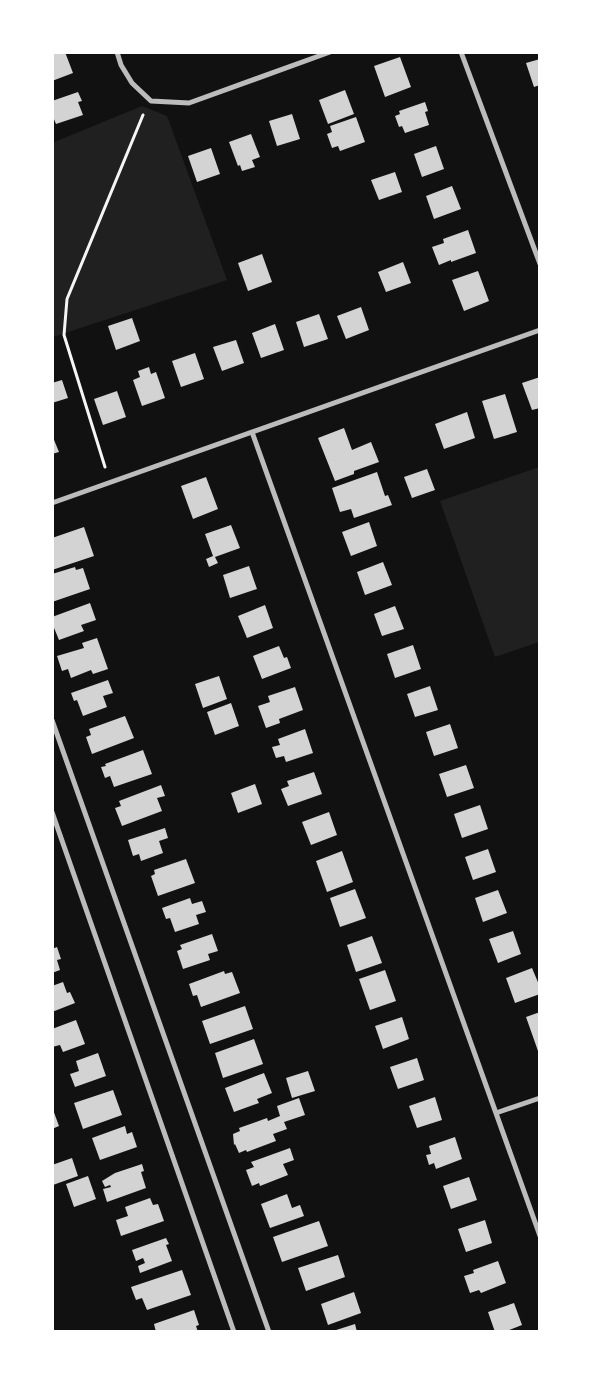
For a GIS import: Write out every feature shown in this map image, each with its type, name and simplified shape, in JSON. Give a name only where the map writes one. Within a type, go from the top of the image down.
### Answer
[{"type":"street","points":[[117,52],[121,65],[132,83],[151,100],[189,103],[330,52]]},
{"type":"street","points":[[461,52],[540,264]]},
{"type":"street","points":[[52,503],[540,330]]},
{"type":"street","points":[[252,432],[540,1236]]},
{"type":"street","points":[[52,720],[269,1332]]},
{"type":"street","points":[[52,812],[234,1332]]},
{"type":"street","points":[[496,1113],[540,1098]]},
{"type":"path","points":[[104,467],[64,334],[67,299],[143,115]]},
{"type":"shaded area","points":[[142,106],[167,116],[227,280],[53,337],[52,143]]},
{"type":"shaded area","points":[[539,467],[539,642],[495,657],[440,501]]},
{"type":"building","points":[[65,52],[73,73],[52,81],[52,53]]},
{"type":"building","points":[[400,57],[411,87],[385,97],[374,66]]},
{"type":"building","points":[[540,59],[540,85],[534,87],[526,63]]},
{"type":"building","points":[[345,90],[354,114],[328,124],[319,100]]},
{"type":"building","points":[[78,92],[82,101],[78,102],[83,115],[56,124],[52,118],[52,101]]},
{"type":"building","points":[[425,102],[428,111],[425,112],[429,125],[405,133],[402,126],[399,127],[395,116],[400,114],[399,111]]},
{"type":"building","points":[[292,114],[300,139],[277,146],[269,121]]},
{"type":"building","points":[[356,117],[365,142],[340,151],[338,146],[332,148],[327,134],[332,132],[330,126]]},
{"type":"building","points":[[251,134],[260,157],[252,160],[255,167],[242,171],[240,165],[238,166],[229,142]]},
{"type":"building","points":[[436,146],[444,169],[422,177],[414,154]]},
{"type":"building","points":[[211,148],[220,174],[197,182],[188,156]]},
{"type":"building","points":[[395,172],[402,192],[379,200],[371,180]]},
{"type":"building","points":[[452,186],[461,209],[434,219],[426,196]]},
{"type":"building","points":[[468,230],[476,253],[439,265],[432,247],[444,243],[443,239]]},
{"type":"building","points":[[262,254],[272,282],[248,291],[238,263]]},
{"type":"building","points":[[403,262],[411,283],[386,292],[378,272]]},
{"type":"building","points":[[478,271],[489,301],[464,311],[452,280]]},
{"type":"building","points":[[361,307],[369,330],[346,339],[337,316]]},
{"type":"building","points":[[319,314],[328,339],[304,347],[296,322]]},
{"type":"building","points":[[132,318],[140,341],[116,350],[108,326]]},
{"type":"building","points":[[275,324],[284,350],[261,358],[252,333]]},
{"type":"building","points":[[236,340],[244,363],[222,371],[213,347]]},
{"type":"building","points":[[195,353],[204,379],[181,387],[172,361]]},
{"type":"building","points":[[149,367],[151,374],[156,372],[165,398],[142,406],[133,380],[140,377],[138,371]]},
{"type":"building","points":[[540,377],[540,408],[532,410],[522,383]]},
{"type":"building","points":[[62,380],[68,398],[52,403],[52,383]]},
{"type":"building","points":[[117,391],[126,417],[103,425],[94,399]]},
{"type":"building","points":[[505,394],[517,432],[494,439],[482,401]]},
{"type":"building","points":[[467,412],[475,438],[444,449],[435,424]]},
{"type":"building","points":[[344,428],[352,450],[371,442],[379,462],[354,471],[354,474],[335,481],[318,438]]},
{"type":"building","points":[[52,435],[59,452],[52,454]]},
{"type":"building","points":[[427,469],[435,490],[412,498],[404,477]]},
{"type":"building","points":[[377,472],[385,496],[388,495],[392,505],[354,518],[351,509],[340,512],[332,488]]},
{"type":"building","points":[[206,477],[218,509],[193,519],[181,486]]},
{"type":"building","points":[[369,522],[377,546],[351,556],[342,532]]},
{"type":"building","points":[[231,525],[240,548],[215,557],[218,563],[209,567],[206,559],[213,556],[205,534]]},
{"type":"building","points":[[84,527],[94,556],[52,570],[52,538]]},
{"type":"building","points":[[383,562],[392,585],[365,595],[357,572]]},
{"type":"building","points":[[249,566],[257,589],[230,598],[223,575]]},
{"type":"building","points":[[75,567],[76,570],[83,568],[90,589],[52,602],[52,574]]},
{"type":"building","points":[[90,603],[96,620],[81,625],[84,631],[59,640],[52,623],[52,617]]},
{"type":"building","points":[[265,605],[273,628],[247,638],[238,616]]},
{"type":"building","points":[[395,606],[404,629],[382,636],[374,614]]},
{"type":"building","points":[[97,638],[108,669],[93,674],[91,670],[71,678],[68,669],[62,671],[57,656],[84,648],[82,643]]},
{"type":"building","points":[[413,645],[421,669],[395,678],[387,654]]},
{"type":"building","points":[[279,646],[284,658],[287,657],[291,668],[262,679],[253,656]]},
{"type":"building","points":[[219,676],[227,699],[203,708],[195,684]]},
{"type":"building","points":[[108,680],[113,693],[103,696],[107,707],[83,716],[77,700],[74,701],[71,693]]},
{"type":"building","points":[[430,686],[438,710],[415,717],[407,694]]},
{"type":"building","points":[[295,687],[303,710],[279,719],[280,723],[266,728],[258,706],[270,702],[268,696]]},
{"type":"building","points":[[231,703],[239,726],[215,735],[207,712]]},
{"type":"building","points":[[125,716],[134,738],[92,754],[86,737],[91,735],[89,729]]},
{"type":"building","points":[[450,724],[458,748],[434,756],[426,732]]},
{"type":"building","points":[[305,729],[313,753],[286,762],[284,756],[276,758],[272,747],[280,745],[278,739]]},
{"type":"building","points":[[143,750],[152,774],[114,787],[110,776],[105,778],[101,767],[106,766],[105,764]]},
{"type":"building","points":[[466,765],[474,788],[447,797],[439,774]]},
{"type":"building","points":[[314,772],[322,794],[288,806],[281,789],[289,786],[287,781]]},
{"type":"building","points":[[255,784],[262,804],[238,813],[231,793]]},
{"type":"building","points":[[161,785],[165,796],[157,798],[162,811],[122,826],[115,808],[121,806],[119,801]]},
{"type":"building","points":[[480,805],[488,829],[462,838],[454,814]]},
{"type":"building","points":[[329,812],[337,835],[311,845],[302,822]]},
{"type":"building","points":[[165,828],[168,838],[159,841],[163,853],[141,861],[139,854],[133,856],[128,840]]},
{"type":"building","points":[[488,849],[496,872],[473,880],[465,857]]},
{"type":"building","points":[[342,851],[353,882],[327,892],[316,861]]},
{"type":"building","points":[[186,859],[195,883],[158,896],[151,876],[155,874],[154,870]]},
{"type":"building","points":[[355,889],[366,918],[340,927],[330,898]]},
{"type":"building","points":[[498,890],[507,913],[483,922],[475,898]]},
{"type":"building","points":[[190,898],[192,904],[202,901],[206,912],[196,915],[199,924],[175,932],[170,918],[166,919],[162,908]]},
{"type":"building","points":[[513,931],[521,954],[498,963],[489,939]]},
{"type":"building","points":[[212,934],[218,951],[208,954],[210,960],[183,969],[177,951],[182,949],[180,945]]},
{"type":"building","points":[[372,936],[382,963],[356,972],[347,945]]},
{"type":"building","points":[[57,947],[61,959],[57,960],[60,970],[52,973],[52,949]]},
{"type":"building","points":[[532,968],[540,987],[540,994],[515,1003],[506,978]]},
{"type":"building","points":[[385,970],[396,1001],[370,1010],[359,979]]},
{"type":"building","points":[[224,971],[225,974],[232,972],[240,993],[201,1007],[197,995],[193,996],[189,984]]},
{"type":"building","points":[[63,982],[67,993],[70,992],[75,1003],[52,1012],[52,986]]},
{"type":"building","points":[[245,1006],[253,1029],[210,1044],[202,1021]]},
{"type":"building","points":[[540,1012],[540,1050],[538,1051],[526,1017]]},
{"type":"building","points":[[402,1017],[409,1039],[383,1049],[375,1026]]},
{"type":"building","points":[[76,1020],[85,1044],[63,1052],[60,1045],[52,1047],[52,1029]]},
{"type":"building","points":[[254,1039],[263,1064],[223,1078],[215,1053]]},
{"type":"building","points":[[98,1053],[106,1076],[75,1087],[70,1074],[79,1071],[76,1061]]},
{"type":"building","points":[[417,1058],[424,1080],[398,1089],[390,1067]]},
{"type":"building","points":[[308,1071],[315,1091],[292,1098],[286,1078]]},
{"type":"building","points":[[264,1073],[272,1093],[257,1099],[259,1103],[234,1112],[225,1088]]},
{"type":"building","points":[[113,1090],[122,1115],[83,1129],[74,1103]]},
{"type":"building","points":[[435,1097],[442,1120],[417,1128],[409,1106]]},
{"type":"building","points":[[299,1098],[305,1115],[284,1122],[287,1129],[273,1134],[276,1141],[247,1152],[246,1150],[239,1153],[234,1145],[233,1134],[240,1131],[239,1128],[267,1118],[268,1121],[280,1116],[277,1106]]},
{"type":"building","points":[[52,1107],[59,1126],[52,1129]]},
{"type":"building","points":[[125,1126],[127,1134],[132,1132],[137,1147],[100,1160],[92,1138]]},
{"type":"building","points":[[455,1137],[462,1159],[436,1169],[434,1163],[429,1165],[426,1155],[431,1154],[429,1146]]},
{"type":"building","points":[[290,1148],[294,1160],[283,1164],[288,1175],[260,1186],[259,1183],[252,1186],[246,1170],[254,1167],[251,1162]]},
{"type":"building","points":[[72,1158],[78,1176],[53,1185],[52,1165]]},
{"type":"building","points":[[142,1164],[144,1171],[141,1172],[146,1188],[107,1202],[103,1189],[111,1187],[110,1185],[105,1187],[102,1181],[115,1173]]},
{"type":"building","points":[[88,1176],[96,1199],[74,1207],[66,1184]]},
{"type":"building","points":[[469,1177],[477,1200],[451,1209],[443,1186]]},
{"type":"building","points":[[287,1194],[292,1208],[300,1205],[304,1216],[270,1228],[261,1204]]},
{"type":"building","points":[[150,1198],[153,1205],[158,1204],[164,1221],[121,1236],[116,1220],[128,1216],[125,1207]]},
{"type":"building","points":[[485,1220],[492,1243],[466,1252],[458,1229]]},
{"type":"building","points":[[319,1221],[328,1246],[282,1262],[273,1237]]},
{"type":"building","points":[[166,1238],[169,1244],[166,1245],[172,1261],[140,1273],[138,1266],[145,1263],[143,1258],[136,1261],[132,1250]]},
{"type":"building","points":[[338,1255],[345,1277],[306,1291],[298,1268]]},
{"type":"building","points":[[498,1261],[506,1283],[481,1293],[479,1290],[470,1293],[464,1276],[474,1273],[473,1270]]},
{"type":"building","points":[[182,1270],[191,1295],[147,1310],[142,1298],[136,1300],[131,1287]]},
{"type":"building","points":[[354,1292],[361,1313],[328,1325],[321,1304]]},
{"type":"building","points":[[514,1303],[522,1325],[504,1332],[495,1332],[488,1312]]},
{"type":"building","points":[[194,1310],[199,1325],[196,1326],[198,1332],[156,1332],[154,1324]]},
{"type":"building","points":[[355,1324],[357,1332],[333,1332],[333,1331]]}]
